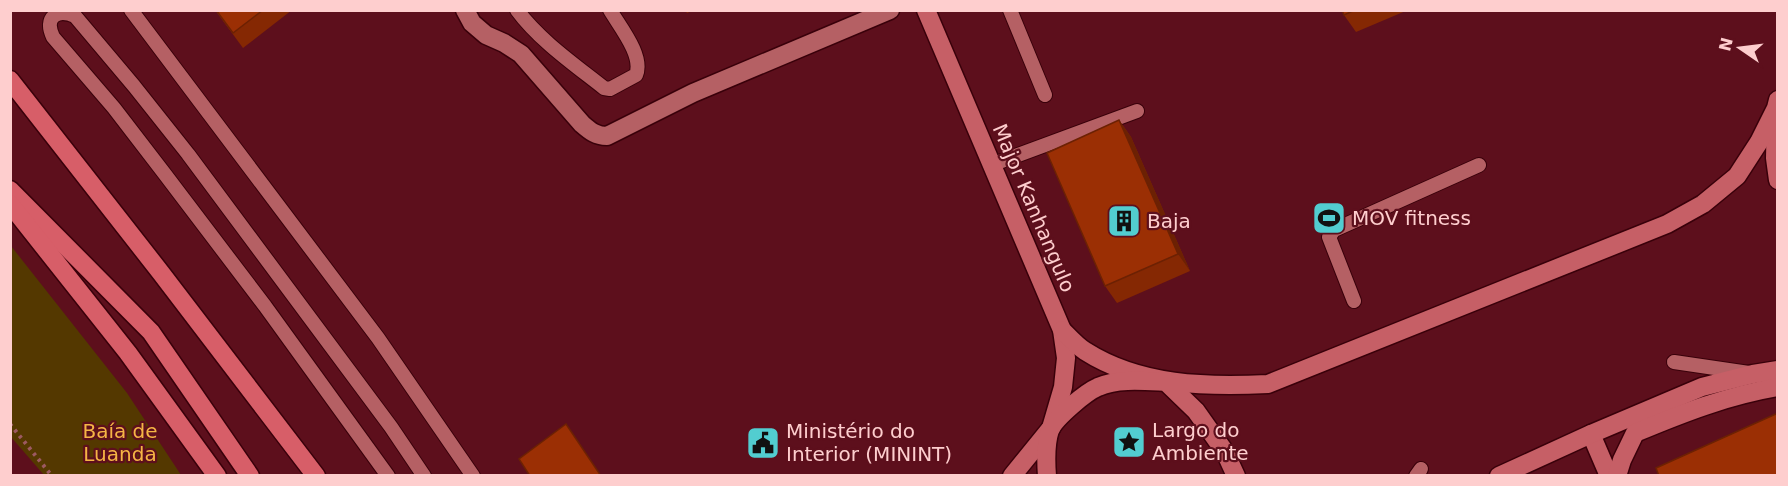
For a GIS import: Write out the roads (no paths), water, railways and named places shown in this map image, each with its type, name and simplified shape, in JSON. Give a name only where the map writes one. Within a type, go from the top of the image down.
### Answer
[{"type":"main road","name":"Major Kanhangulo","points":[[927,10],[1062,330],[1066,358],[1063,387],[1050,429]]},
{"type":"main road","points":[[10,80],[316,476]]},
{"type":"main road","points":[[1777,105],[1774,158],[1778,180]]},
{"type":"main road","points":[[1012,476],[1073,404],[1098,386],[1129,380],[1203,385],[1268,384],[1667,224],[1703,204],[1737,176],[1759,142],[1777,105]]},
{"type":"main road","points":[[10,190],[151,332],[250,476]]},
{"type":"main road","points":[[10,204],[128,353],[217,476]]},
{"type":"main road","points":[[1062,330],[1084,350],[1109,364],[1167,382],[1196,411],[1225,452],[1236,476]]},
{"type":"main road","points":[[1499,476],[1702,387],[1778,370]]},
{"type":"main road","points":[[1617,476],[1635,433],[1708,403],[1756,390],[1778,387]]},
{"type":"main road","points":[[1047,476],[1046,462],[1050,429]]},
{"type":"main road","points":[[1591,434],[1609,476]]},
{"type":"street","points":[[465,10],[472,23],[486,35],[521,54],[582,124],[593,133],[607,136],[693,93],[890,10]]},
{"type":"lane","points":[[131,10],[378,338],[473,476]]},
{"type":"lane","points":[[517,10],[538,33],[578,68],[604,88],[610,89],[636,75],[638,64],[632,46],[610,10]]},
{"type":"lane","points":[[1010,10],[1045,95]]},
{"type":"lane","points":[[388,476],[265,306],[164,173],[114,108],[53,37],[50,22],[54,16],[68,12],[75,16],[134,86],[188,154],[391,427],[424,476]]},
{"type":"lane","points":[[992,165],[1137,111]]},
{"type":"lane","points":[[1354,301],[1329,237],[1334,230],[1479,165]]},
{"type":"lane","points":[[1674,362],[1753,374]]},
{"type":"place","name":"MOV fitness","points":[[1329,218]]},
{"type":"place","name":"Baja","points":[[1124,221]]},
{"type":"place","name":"Largo do Ambiente","points":[[1129,442]]},
{"type":"place","name":"Ministério do Interior (MININT)","points":[[763,443]]},
{"type":"park label","name":"Baía de Luanda","points":[[120,442]]}]
